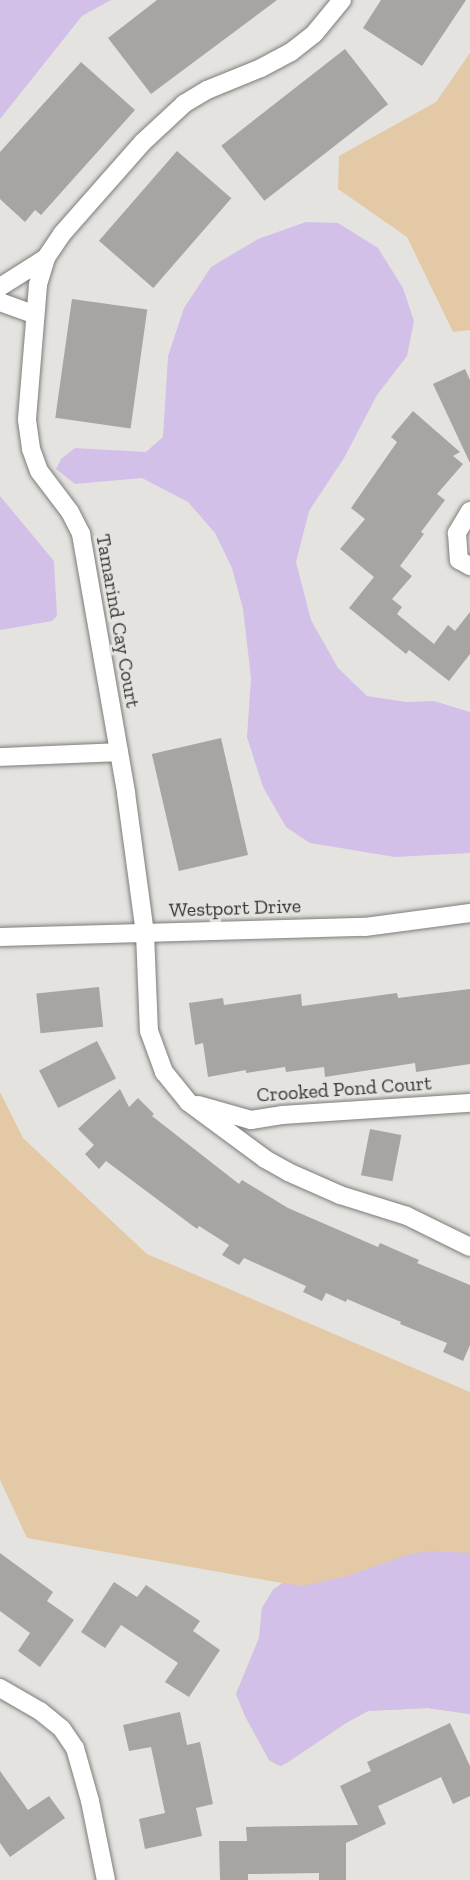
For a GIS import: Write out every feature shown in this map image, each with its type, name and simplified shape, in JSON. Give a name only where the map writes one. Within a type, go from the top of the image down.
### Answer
[{"type":"street","name":"Tamarind Cay Court","points":[[342,0],[314,34],[291,52],[261,68],[207,90],[177,110],[143,142],[80,212],[46,258],[38,285],[27,420],[31,449],[39,471],[70,512],[81,534],[119,752],[145,933],[149,1031],[164,1072],[188,1102],[265,1159],[340,1195],[406,1216],[470,1247]]},
{"type":"street","name":"Tamarind Cay Court","points":[[0,287],[46,258]]},
{"type":"street","points":[[0,302],[34,315]]},
{"type":"street","points":[[470,512],[457,533],[459,560],[470,566]]},
{"type":"street","points":[[0,757],[119,752]]},
{"type":"street","name":"Westport Drive","points":[[0,937],[365,927],[426,921],[470,913]]},
{"type":"street","name":"Crooked Pond Court","points":[[188,1102],[251,1120],[470,1103]]},
{"type":"street","points":[[0,1688],[40,1711],[62,1729],[75,1748],[90,1801],[106,1880]]},
{"type":"shaded area","points":[[0,0],[111,0],[82,16],[0,119]]},
{"type":"shaded area","points":[[470,53],[470,330],[453,332],[407,237],[338,189],[339,156],[436,102]]},
{"type":"shaded area","points":[[306,222],[338,223],[378,248],[403,288],[414,321],[407,356],[377,395],[344,458],[309,511],[296,562],[311,620],[338,668],[367,696],[406,702],[434,701],[470,712],[470,853],[395,857],[310,843],[286,827],[263,787],[247,737],[251,678],[243,609],[232,568],[215,533],[188,502],[142,478],[75,484],[56,469],[61,459],[75,448],[146,452],[163,437],[168,356],[184,308],[211,267],[258,239]]},
{"type":"shaded area","points":[[0,496],[54,561],[57,616],[52,621],[0,630]]},
{"type":"shaded area","points":[[0,1092],[23,1138],[147,1254],[470,1392],[470,1714],[428,1708],[368,1711],[281,1766],[275,1764],[269,1760],[236,1694],[259,1638],[262,1608],[273,1590],[282,1583],[27,1538],[0,1480]]},
{"type":"shaded area","points":[[431,1551],[470,1553],[470,1714],[428,1708],[368,1711],[281,1766],[269,1760],[236,1694],[259,1638],[262,1608],[273,1590],[283,1583],[302,1586],[347,1576],[410,1554]]},
{"type":"building","points":[[157,0],[277,0],[151,94],[108,38]]},
{"type":"building","points":[[381,0],[466,0],[422,66],[363,28]]},
{"type":"building","points":[[345,49],[388,104],[264,201],[221,146]]},
{"type":"building","points":[[81,62],[135,110],[41,215],[35,210],[25,222],[0,199],[0,152]]},
{"type":"building","points":[[177,151],[231,198],[153,288],[99,241]]},
{"type":"building","points":[[72,299],[147,310],[131,428],[55,418]]},
{"type":"building","points":[[465,369],[470,380],[470,463],[433,384]]},
{"type":"building","points":[[413,411],[460,452],[453,456],[463,464],[437,494],[445,500],[421,532],[424,534],[400,566],[412,576],[392,599],[402,607],[397,614],[434,644],[448,625],[455,631],[470,612],[470,654],[449,681],[409,650],[406,654],[349,608],[374,577],[340,549],[365,519],[351,508],[397,442],[391,437]]},
{"type":"building","points":[[221,738],[248,855],[179,871],[152,754]]},
{"type":"building","points":[[99,987],[103,1027],[41,1033],[36,994]]},
{"type":"building","points":[[470,989],[470,1064],[416,1072],[415,1063],[325,1077],[324,1067],[286,1072],[285,1067],[246,1073],[246,1070],[208,1077],[203,1043],[195,1045],[189,1003],[223,998],[224,1005],[301,994],[302,1006],[397,993],[398,998]]},
{"type":"building","points":[[97,1041],[116,1078],[58,1108],[39,1071]]},
{"type":"building","points":[[120,1089],[129,1107],[138,1098],[154,1114],[152,1116],[239,1184],[242,1180],[288,1208],[378,1247],[380,1243],[419,1260],[417,1263],[470,1285],[470,1345],[463,1361],[443,1352],[447,1343],[400,1324],[401,1322],[347,1299],[346,1302],[326,1293],[322,1301],[303,1292],[306,1286],[244,1258],[239,1265],[222,1255],[229,1245],[199,1226],[197,1229],[106,1161],[99,1169],[85,1154],[94,1145],[78,1129]]},
{"type":"building","points":[[370,1129],[401,1135],[392,1181],[361,1175]]},
{"type":"building","points":[[0,1553],[53,1592],[47,1601],[74,1620],[40,1667],[18,1651],[30,1633],[0,1611]]},
{"type":"building","points":[[114,1582],[137,1597],[146,1585],[200,1621],[193,1631],[220,1650],[189,1697],[165,1682],[178,1663],[121,1625],[105,1648],[81,1632]]},
{"type":"building","points":[[180,1712],[187,1745],[200,1742],[213,1804],[196,1808],[202,1836],[145,1849],[139,1819],[165,1813],[151,1747],[129,1751],[123,1725]]},
{"type":"building","points":[[450,1723],[470,1766],[470,1796],[453,1804],[441,1777],[378,1806],[386,1824],[346,1843],[346,1880],[319,1880],[319,1873],[248,1874],[248,1880],[220,1880],[219,1841],[247,1841],[246,1827],[358,1825],[340,1786],[371,1771],[367,1762]]},
{"type":"building","points":[[0,1771],[28,1810],[49,1796],[65,1818],[10,1857],[0,1843]]}]
